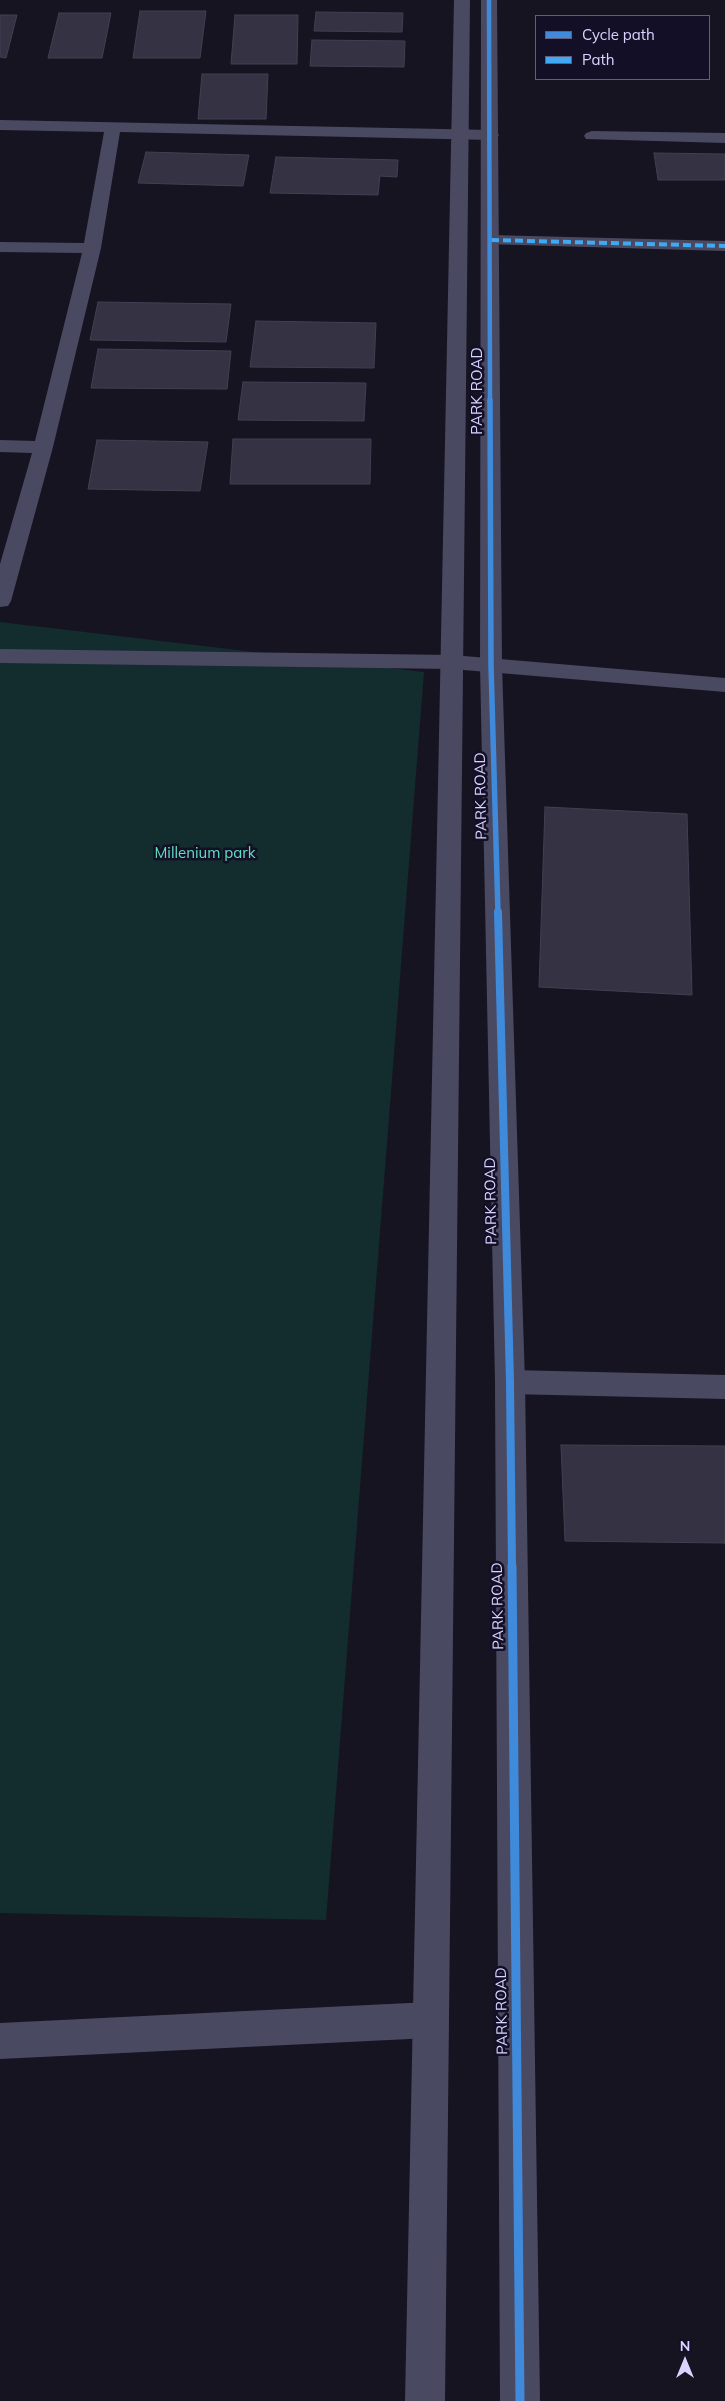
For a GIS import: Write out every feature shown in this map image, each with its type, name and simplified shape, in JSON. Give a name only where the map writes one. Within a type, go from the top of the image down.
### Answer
[{"type":"street","name":"PARK ROAD","points":[[425,2401],[462,0]]},
{"type":"street","name":"PARK ROAD","points":[[489,0],[491,135],[491,666],[510,1382],[520,2401]]},
{"type":"street","points":[[0,125],[491,135]]},
{"type":"street","points":[[0,601],[44,447],[92,248],[113,126]]},
{"type":"street","points":[[592,136],[725,138]]},
{"type":"street","points":[[491,240],[725,246]]},
{"type":"street","points":[[0,247],[92,248]]},
{"type":"street","points":[[0,446],[44,447]]},
{"type":"street","points":[[0,656],[452,662],[725,685]]},
{"type":"street","points":[[510,1382],[725,1387]]},
{"type":"street","points":[[0,2041],[430,2020]]},
{"type":"green space","name":"Millenium park","points":[[0,622],[424,672],[326,1920],[0,1913]]},
{"type":"building","points":[[140,11],[206,11],[200,58],[133,58]]},
{"type":"building","points":[[316,12],[403,13],[402,32],[314,31]]},
{"type":"building","points":[[59,13],[111,13],[102,58],[48,58]]},
{"type":"building","points":[[0,15],[17,15],[6,58],[0,57]]},
{"type":"building","points":[[235,15],[298,15],[297,64],[231,64]]},
{"type":"building","points":[[312,40],[405,41],[404,67],[310,66]]},
{"type":"building","points":[[202,74],[268,74],[266,119],[198,119]]},
{"type":"building","points":[[146,152],[249,155],[243,186],[138,183]]},
{"type":"building","points":[[654,153],[725,154],[725,180],[658,180]]},
{"type":"building","points":[[276,157],[398,160],[397,177],[380,176],[378,195],[270,193]]},
{"type":"building","points":[[98,302],[231,304],[226,342],[90,340]]},
{"type":"building","points":[[256,321],[376,323],[374,368],[250,367]]},
{"type":"building","points":[[98,349],[231,351],[227,389],[91,388]]},
{"type":"building","points":[[243,382],[366,383],[364,421],[238,420]]},
{"type":"building","points":[[233,439],[371,439],[370,484],[230,484]]},
{"type":"building","points":[[97,440],[208,442],[200,491],[88,489]]},
{"type":"building","points":[[545,807],[687,814],[692,995],[539,987]]},
{"type":"building","points":[[561,1445],[725,1446],[725,1543],[565,1541]]},
{"type":"marked path","points":[[491,240],[725,246]]},
{"type":"cycle path","points":[[489,0],[491,665],[510,1382],[520,2401]]}]
